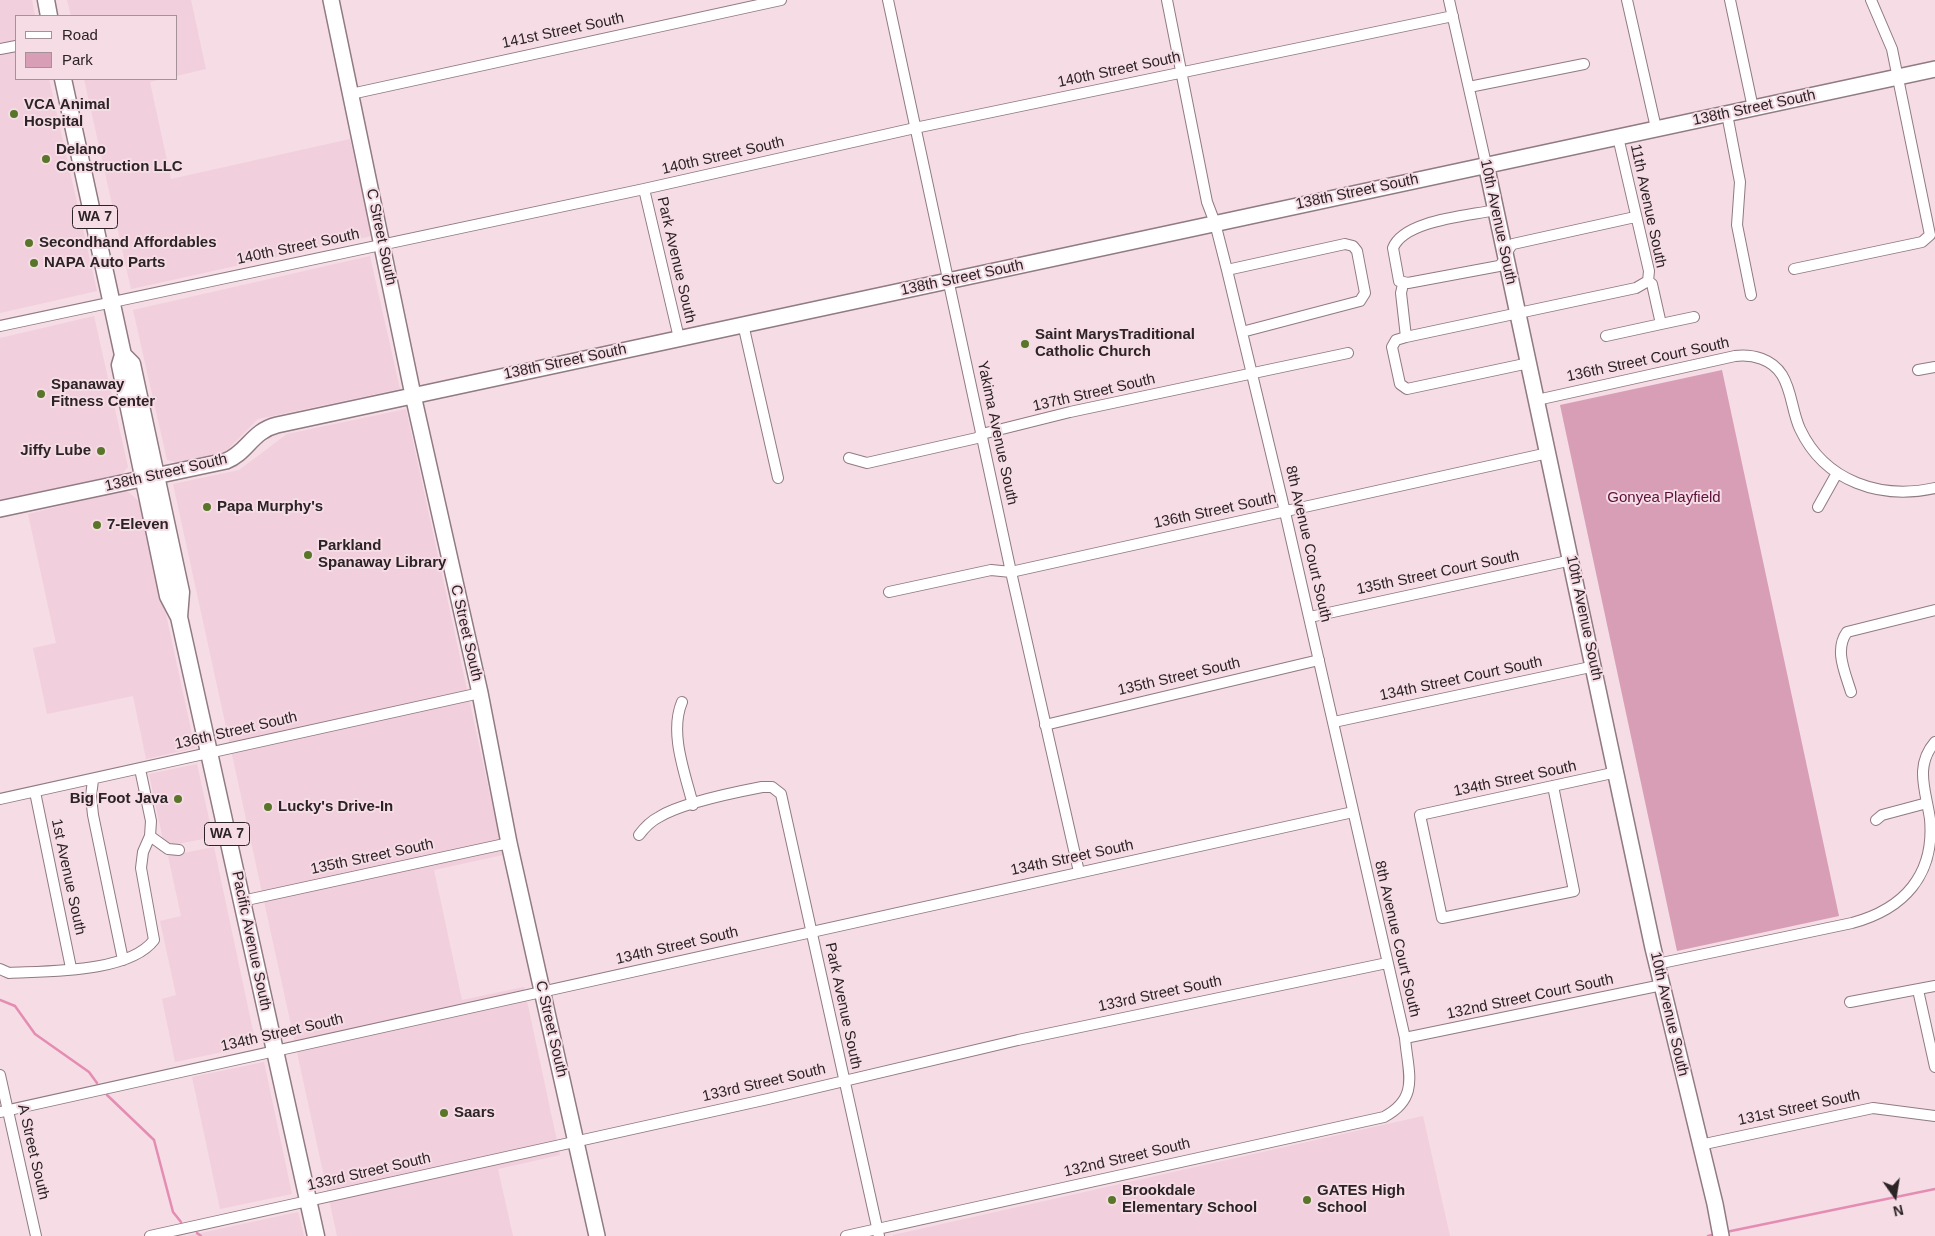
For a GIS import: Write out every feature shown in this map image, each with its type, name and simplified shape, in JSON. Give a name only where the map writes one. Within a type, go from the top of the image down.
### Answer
[{"type":"main road","points":[[46,0],[49,15]]},
{"type":"main road","name":"Pacific Avenue South","points":[[63,80],[124,355],[120,366],[181,592],[179,617],[316,1236]]},
{"type":"street","name":"C Street South","points":[[331,0],[414,395],[480,693],[509,842],[597,1236]]},
{"type":"street","name":"141st Street South","points":[[351,94],[781,0]]},
{"type":"street","name":"Yakima Avenue South","points":[[888,0],[1011,572],[1079,872]]},
{"type":"street","name":"8th Avenue Court South","points":[[1167,0],[1207,202],[1215,223],[1227,270],[1310,617],[1405,1038],[1409,1081],[1406,1096]]},
{"type":"street","name":"10th Avenue South","points":[[1449,0],[1572,560],[1657,964],[1720,1231]]},
{"type":"street","points":[[1627,0],[1656,128]]},
{"type":"street","points":[[1730,0],[1753,108]]},
{"type":"street","points":[[1794,269],[1922,242],[1928,238],[1929,222],[1899,76],[1892,49],[1870,0]]},
{"type":"street","name":"140th Street South","points":[[0,326],[644,189],[915,128],[1453,16]]},
{"type":"street","points":[[0,49],[15,46]]},
{"type":"street","points":[[1469,87],[1584,64]]},
{"type":"street","name":"138th Street South","points":[[0,510],[230,460],[256,435],[270,426],[1935,69]]},
{"type":"street","points":[[1727,114],[1740,182],[1736,225],[1751,295]]},
{"type":"street","name":"11th Avenue South","points":[[1618,137],[1649,271],[1648,281],[1652,284],[1662,324]]},
{"type":"street","name":"Park Avenue South","points":[[644,189],[679,338]]},
{"type":"street","points":[[1403,284],[1399,281],[1392,248],[1403,234],[1418,226],[1495,210]]},
{"type":"street","points":[[1403,284],[1498,266],[1509,248],[1514,244],[1635,217]]},
{"type":"street","points":[[1227,270],[1345,244],[1353,246],[1357,251],[1365,293],[1360,302],[1242,332]]},
{"type":"street","points":[[1529,363],[1408,389],[1400,384],[1393,355],[1393,343],[1401,339],[1636,288],[1648,281]]},
{"type":"street","points":[[1401,339],[1403,284]]},
{"type":"street","points":[[1606,336],[1694,317]]},
{"type":"street","points":[[743,324],[778,478]]},
{"type":"street","name":"137th Street South","points":[[849,458],[867,463],[977,438],[982,434],[1070,412],[1348,352]]},
{"type":"street","name":"136th Street Court South","points":[[1537,400],[1745,355],[1765,360],[1778,369],[1786,382],[1798,424],[1808,444],[1820,458],[1841,475]]},
{"type":"street","points":[[1918,370],[1935,367]]},
{"type":"street","name":"136th Street South","points":[[889,592],[991,570],[1011,572],[1548,453]]},
{"type":"street","points":[[1818,507],[1841,475],[1869,488],[1887,492],[1909,492],[1935,488]]},
{"type":"street","name":"135th Street Court South","points":[[1310,617],[1572,560]]},
{"type":"street","points":[[1851,692],[1840,652],[1842,639],[1847,632],[1935,610]]},
{"type":"street","name":"135th Street South","points":[[1045,725],[1319,660]]},
{"type":"street","name":"134th Street Court South","points":[[1334,722],[1594,666]]},
{"type":"street","name":"136th Street South","points":[[0,799],[93,780],[480,693]]},
{"type":"street","points":[[639,835],[645,826],[660,816],[693,804],[677,730],[678,712],[682,702]]},
{"type":"street","points":[[1657,964],[1860,921],[1879,915],[1897,904],[1917,882],[1933,852],[1927,803],[1922,784],[1923,766],[1930,748],[1935,742]]},
{"type":"street","points":[[2,970],[14,973],[94,968],[144,952],[154,940],[141,868],[143,852],[150,836],[152,821],[140,769]]},
{"type":"street","name":"134th Street South","points":[[1553,786],[1574,891],[1442,918],[1420,815],[1617,772]]},
{"type":"street","points":[[93,780],[91,796],[93,815],[123,960]]},
{"type":"street","name":"Park Avenue South","points":[[693,804],[757,788],[778,790],[784,801],[878,1232]]},
{"type":"street","name":"1st Avenue South","points":[[35,792],[71,968]]},
{"type":"street","points":[[1876,820],[1882,815],[1927,803]]},
{"type":"street","name":"134th Street South","points":[[4,1111],[1353,812]]},
{"type":"street","points":[[150,836],[168,850],[179,850]]},
{"type":"street","name":"135th Street South","points":[[242,901],[509,842]]},
{"type":"street","name":"133rd Street South","points":[[150,1236],[576,1140],[768,1099],[1109,1020],[1387,963]]},
{"type":"street","name":"132nd Street Court South","points":[[1405,1038],[1662,985]]},
{"type":"street","points":[[1850,1002],[1935,986]]},
{"type":"street","points":[[1918,990],[1935,1067]]},
{"type":"street","name":"A Street South","points":[[0,1075],[4,1111],[36,1236]]},
{"type":"street","name":"132nd Street South","points":[[846,1236],[878,1232],[1384,1117],[1401,1106],[1406,1096]]},
{"type":"street","name":"131st Street South","points":[[1700,1144],[1855,1110],[1886,1109],[1935,1116]]},
{"type":"shaded area","points":[[0,0],[32,0],[35,15],[15,15],[15,80],[49,80],[97,291],[0,313]]},
{"type":"shaded area","points":[[67,0],[191,0],[206,69],[178,76],[178,15],[71,15]]},
{"type":"shaded area","points":[[84,80],[158,80],[150,82],[171,179],[350,139],[372,236],[131,289]]},
{"type":"shaded area","points":[[370,256],[400,389],[258,419],[226,451],[178,463],[167,460],[133,310]]},
{"type":"shaded area","points":[[94,316],[128,467],[120,477],[0,503],[0,338]]},
{"type":"shaded area","points":[[406,409],[503,855],[434,870],[462,1000],[524,987],[560,1155],[498,1169],[513,1236],[337,1236],[173,484],[239,470],[287,434]]},
{"type":"shaded area","points":[[126,490],[142,504],[195,748],[146,759],[133,696],[47,714],[33,648],[56,643],[28,514]]},
{"type":"shaded area","points":[[197,764],[213,837],[172,845],[163,840],[149,774]]},
{"type":"shaded area","points":[[214,847],[256,1045],[175,1062],[162,999],[176,995],[160,921],[181,916],[168,856]]},
{"type":"shaded area","points":[[264,1062],[292,1194],[220,1209],[192,1077]]},
{"type":"shaded area","name":"GATES High School","points":[[1423,1116],[1450,1236],[893,1236],[893,1235]]},
{"type":"shaded area","points":[[298,1212],[304,1236],[187,1236]]},
{"type":"green space","name":"Gonyea Playfield","points":[[1722,370],[1839,916],[1677,951],[1560,405]]},
{"type":"waterway","points":[[0,1000],[15,1006],[35,1034],[89,1072],[97,1083]]},
{"type":"waterway","points":[[107,1095],[154,1140],[173,1212],[181,1222]]},
{"type":"waterway","points":[[1726,1232],[1935,1189]]},
{"type":"waterway","points":[[197,1233],[201,1236]]},
{"type":"waterway","points":[[1708,1236],[1716,1234]]},
{"type":"place","name":"VCA Animal Hospital","points":[[14,114]]},
{"type":"place","name":"Delano Construction LLC","points":[[46,159]]},
{"type":"place","name":"Secondhand Affordables","points":[[29,243]]},
{"type":"place","name":"NAPA Auto Parts","points":[[34,263]]},
{"type":"place","name":"Saint MarysTraditional Catholic Church","points":[[1025,344]]},
{"type":"place","name":"Spanaway Fitness Center","points":[[41,394]]},
{"type":"place","name":"Jiffy Lube","points":[[101,451]]},
{"type":"place","name":"Papa Murphy's","points":[[207,507]]},
{"type":"place","name":"7-Eleven","points":[[97,525]]},
{"type":"place","name":"Parkland Spanaway Library","points":[[308,555]]},
{"type":"place","name":"Big Foot Java","points":[[178,799]]},
{"type":"place","name":"Lucky's Drive-In","points":[[268,807]]},
{"type":"place","name":"Saars","points":[[444,1113]]},
{"type":"place","name":"Brookdale Elementary School","points":[[1112,1200]]},
{"type":"place","name":"GATES High School","points":[[1307,1200]]}]
